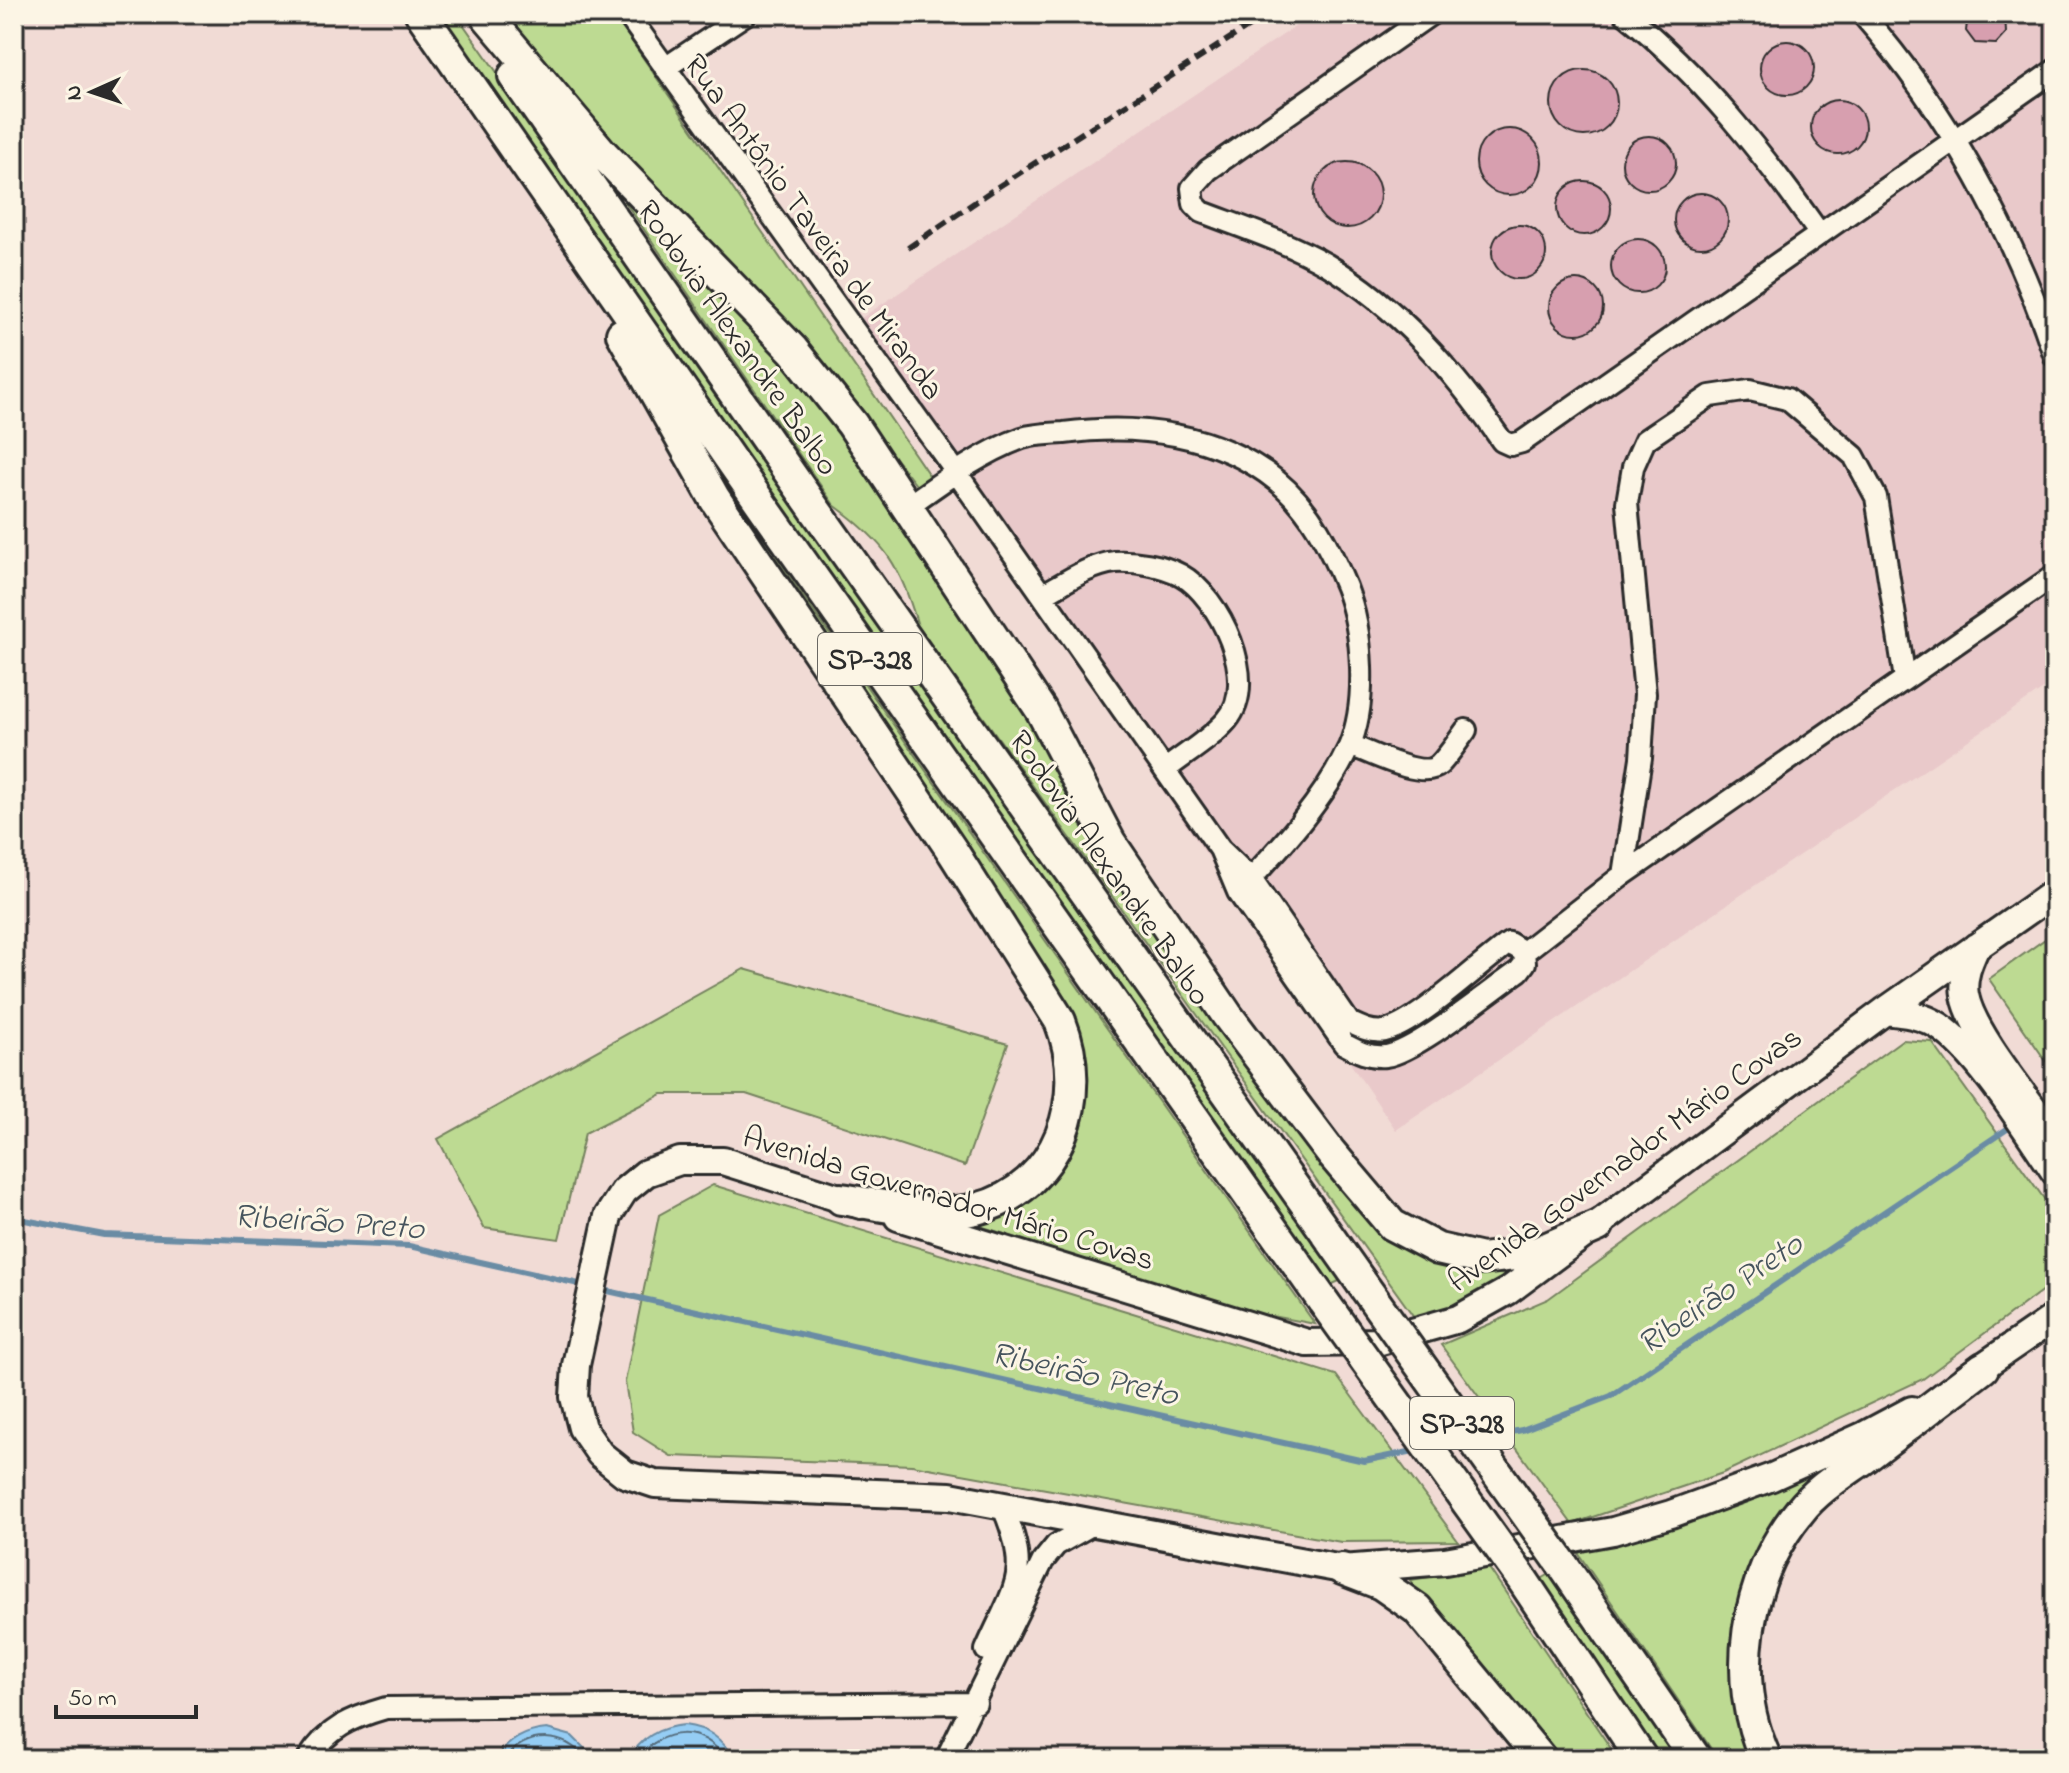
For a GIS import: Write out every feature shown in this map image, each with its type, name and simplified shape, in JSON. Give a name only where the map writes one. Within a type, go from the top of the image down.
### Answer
[{"type":"highway","name":"SP-328","points":[[421,14],[764,508],[1520,1576],[1642,1759]]},
{"type":"highway","name":"Rodovia Alexandre Balbo","points":[[471,14],[816,511],[1562,1564],[1696,1759]]},
{"type":"highway","points":[[485,14],[603,154],[815,375],[908,506],[1041,710],[1110,842],[1227,1015],[1331,1153],[1392,1225],[1414,1239],[1448,1253],[1482,1259],[1538,1252],[1598,1226]]},
{"type":"highway","points":[[531,172],[715,499],[953,852],[1060,1021],[1068,1041],[1074,1083],[1067,1125],[1046,1162],[1015,1191],[976,1209],[934,1212],[841,1199]]},
{"type":"highway","points":[[1766,1759],[1752,1717],[1746,1646],[1750,1614],[1764,1574],[1782,1537],[1801,1509],[1827,1486],[1983,1368]]},
{"type":"highway","points":[[1342,1569],[1381,1584],[1417,1609],[1541,1759]]},
{"type":"main road","name":"Avenida Governador Mário Covas","points":[[2055,892],[1885,1011],[1508,1291],[1458,1319],[1377,1342],[1307,1343],[723,1161],[680,1161],[646,1173],[624,1191],[608,1216],[576,1365],[574,1397],[582,1428],[600,1454],[625,1474],[655,1484],[950,1496],[1342,1569],[1445,1561],[1613,1531],[1671,1514],[1772,1477],[1865,1435],[1983,1368],[2055,1317]]},
{"type":"main road","points":[[1976,947],[1967,967],[1965,999],[2002,1079],[2053,1157]]},
{"type":"main road","points":[[1885,1011],[1913,1014],[1938,1026],[2002,1079]]},
{"type":"street","name":"Rua Antônio Taveira de Miranda","points":[[627,14],[956,472],[1245,886]]},
{"type":"street","points":[[665,68],[746,14]]},
{"type":"street","points":[[1431,14],[1208,170],[1192,188],[1194,204],[1202,212],[1276,240],[1326,265],[1390,310],[1444,362],[1502,441],[1511,445],[1522,442],[2055,70]]},
{"type":"street","points":[[1625,14],[1659,42],[1765,155],[1819,233]]},
{"type":"street","points":[[1862,14],[1894,51],[1955,138],[2036,301],[2055,357]]},
{"type":"street","points":[[1623,875],[1641,758],[1645,694],[1627,503],[1633,467],[1645,440],[1710,396],[1750,390],[1787,399],[1854,456],[1876,497],[1905,679]]},
{"type":"street","points":[[908,506],[956,472],[1024,438],[1097,429],[1158,430],[1217,447],[1277,481],[1325,536],[1354,609],[1362,678],[1350,745],[1319,798],[1245,886]]},
{"type":"street","points":[[1042,595],[1093,568],[1114,562],[1161,566],[1182,575],[1199,588],[1214,607],[1237,656],[1235,703],[1229,719],[1165,770]]},
{"type":"street","points":[[1524,952],[1623,875],[2055,575]]},
{"type":"street","points":[[1350,745],[1415,769],[1429,770],[1438,766],[1466,730]]},
{"type":"street","points":[[1245,886],[1349,1022],[1366,1030],[1385,1031],[1406,1022],[1509,943],[1518,945],[1524,952],[1525,963],[1519,971],[1407,1048],[1386,1056],[1364,1055],[1344,1044],[1245,886]]},
{"type":"street","points":[[946,1759],[1018,1576],[1020,1557],[1002,1505]]},
{"type":"street","points":[[969,1702],[1043,1561],[1056,1545],[1095,1523]]},
{"type":"street","points":[[308,1759],[320,1739],[346,1720],[386,1708],[969,1702]]},
{"type":"shaded area","points":[[1314,14],[2055,14],[2055,681],[1396,1130],[845,329]]},
{"type":"green space","points":[[432,14],[456,14],[1344,1279],[1328,1286]]},
{"type":"green space","points":[[506,14],[613,14],[933,481],[921,488],[916,485],[807,345],[661,199],[544,68]]},
{"type":"green space","points":[[630,200],[785,360],[820,402],[1388,1237],[1417,1254],[1448,1266],[1479,1273],[1513,1274],[1460,1304],[1417,1321],[918,626],[904,586],[889,557],[867,532],[834,505],[625,202]]},
{"type":"green space","points":[[715,471],[1315,1324],[1273,1316],[1270,1321],[980,1226],[1039,1193],[1069,1157],[1079,1136],[1087,1092],[1087,1069],[1077,1024],[752,536]]},
{"type":"green space","points":[[2055,932],[2055,1074],[1989,979]]},
{"type":"green space","points":[[744,969],[1008,1044],[965,1166],[746,1094],[662,1094],[585,1133],[559,1239],[484,1228],[438,1139]]},
{"type":"green space","points":[[1902,1040],[1932,1042],[2055,1214],[2055,1281],[1923,1379],[1723,1473],[1572,1524],[1441,1345],[1548,1299]]},
{"type":"green space","points":[[713,1185],[1336,1375],[1458,1541],[1341,1542],[912,1465],[671,1456],[633,1432],[625,1382],[659,1215]]},
{"type":"green space","points":[[1842,1461],[1754,1567],[1757,1759],[1718,1759],[1578,1553],[1702,1519]]},
{"type":"green space","points":[[1489,1568],[1618,1759],[1554,1759],[1421,1600],[1410,1580]]},
{"type":"green space","points":[[1555,1571],[1683,1759],[1658,1759],[1538,1581]]},
{"type":"water","points":[[684,1725],[714,1735],[734,1759],[629,1759],[652,1734]]},
{"type":"water","points":[[547,1729],[572,1736],[595,1759],[495,1759],[518,1738]]},
{"type":"building","points":[[1968,14],[2005,14],[2006,33],[1996,44],[1975,43],[1966,31]]},
{"type":"building","points":[[1787,41],[1806,49],[1814,68],[1806,87],[1787,95],[1768,87],[1760,68],[1768,49]]},
{"type":"building","points":[[1577,70],[1591,70],[1603,75],[1612,84],[1617,103],[1615,116],[1608,127],[1591,136],[1577,136],[1565,131],[1556,122],[1551,110],[1551,96],[1556,84],[1565,75]]},
{"type":"building","points":[[1838,100],[1857,108],[1865,127],[1857,146],[1838,154],[1819,146],[1811,127],[1819,108]]},
{"type":"building","points":[[1502,129],[1516,129],[1528,134],[1537,143],[1542,162],[1540,175],[1533,186],[1516,195],[1502,195],[1490,190],[1481,181],[1476,169],[1476,155],[1481,143],[1490,134]]},
{"type":"building","points":[[1649,136],[1668,144],[1676,163],[1668,182],[1649,190],[1630,182],[1622,163],[1630,144]]},
{"type":"building","points":[[1340,162],[1354,162],[1366,167],[1375,176],[1380,195],[1378,208],[1371,219],[1354,228],[1340,228],[1328,223],[1319,214],[1314,202],[1314,188],[1319,176],[1328,167]]},
{"type":"building","points":[[1584,181],[1603,189],[1611,208],[1603,227],[1584,235],[1565,227],[1557,208],[1565,189]]},
{"type":"building","points":[[1701,193],[1720,201],[1728,220],[1720,239],[1701,247],[1682,239],[1674,220],[1682,201]]},
{"type":"building","points":[[1519,225],[1538,233],[1546,252],[1538,271],[1519,279],[1500,271],[1492,252],[1500,233]]},
{"type":"building","points":[[1638,239],[1657,247],[1665,266],[1657,285],[1638,293],[1619,285],[1611,266],[1619,247]]},
{"type":"building","points":[[1576,280],[1595,288],[1603,307],[1595,326],[1576,334],[1557,326],[1549,307],[1557,288]]},
{"type":"waterway","name":"Ribeirão Preto","points":[[2041,1106],[2055,1097]]},
{"type":"waterway","name":"Ribeirão Preto","points":[[1485,1437],[1522,1430],[1611,1396],[2016,1123]]},
{"type":"waterway","name":"Ribeirão Preto","points":[[14,1218],[104,1235],[409,1246],[588,1286]]},
{"type":"waterway","name":"Ribeirão Preto","points":[[599,1289],[1364,1461],[1419,1450]]},
{"type":"waterway","name":"Ribeirão Preto","points":[[1438,1447],[1462,1442]]},
{"type":"railway","points":[[908,248],[1268,14]]}]
